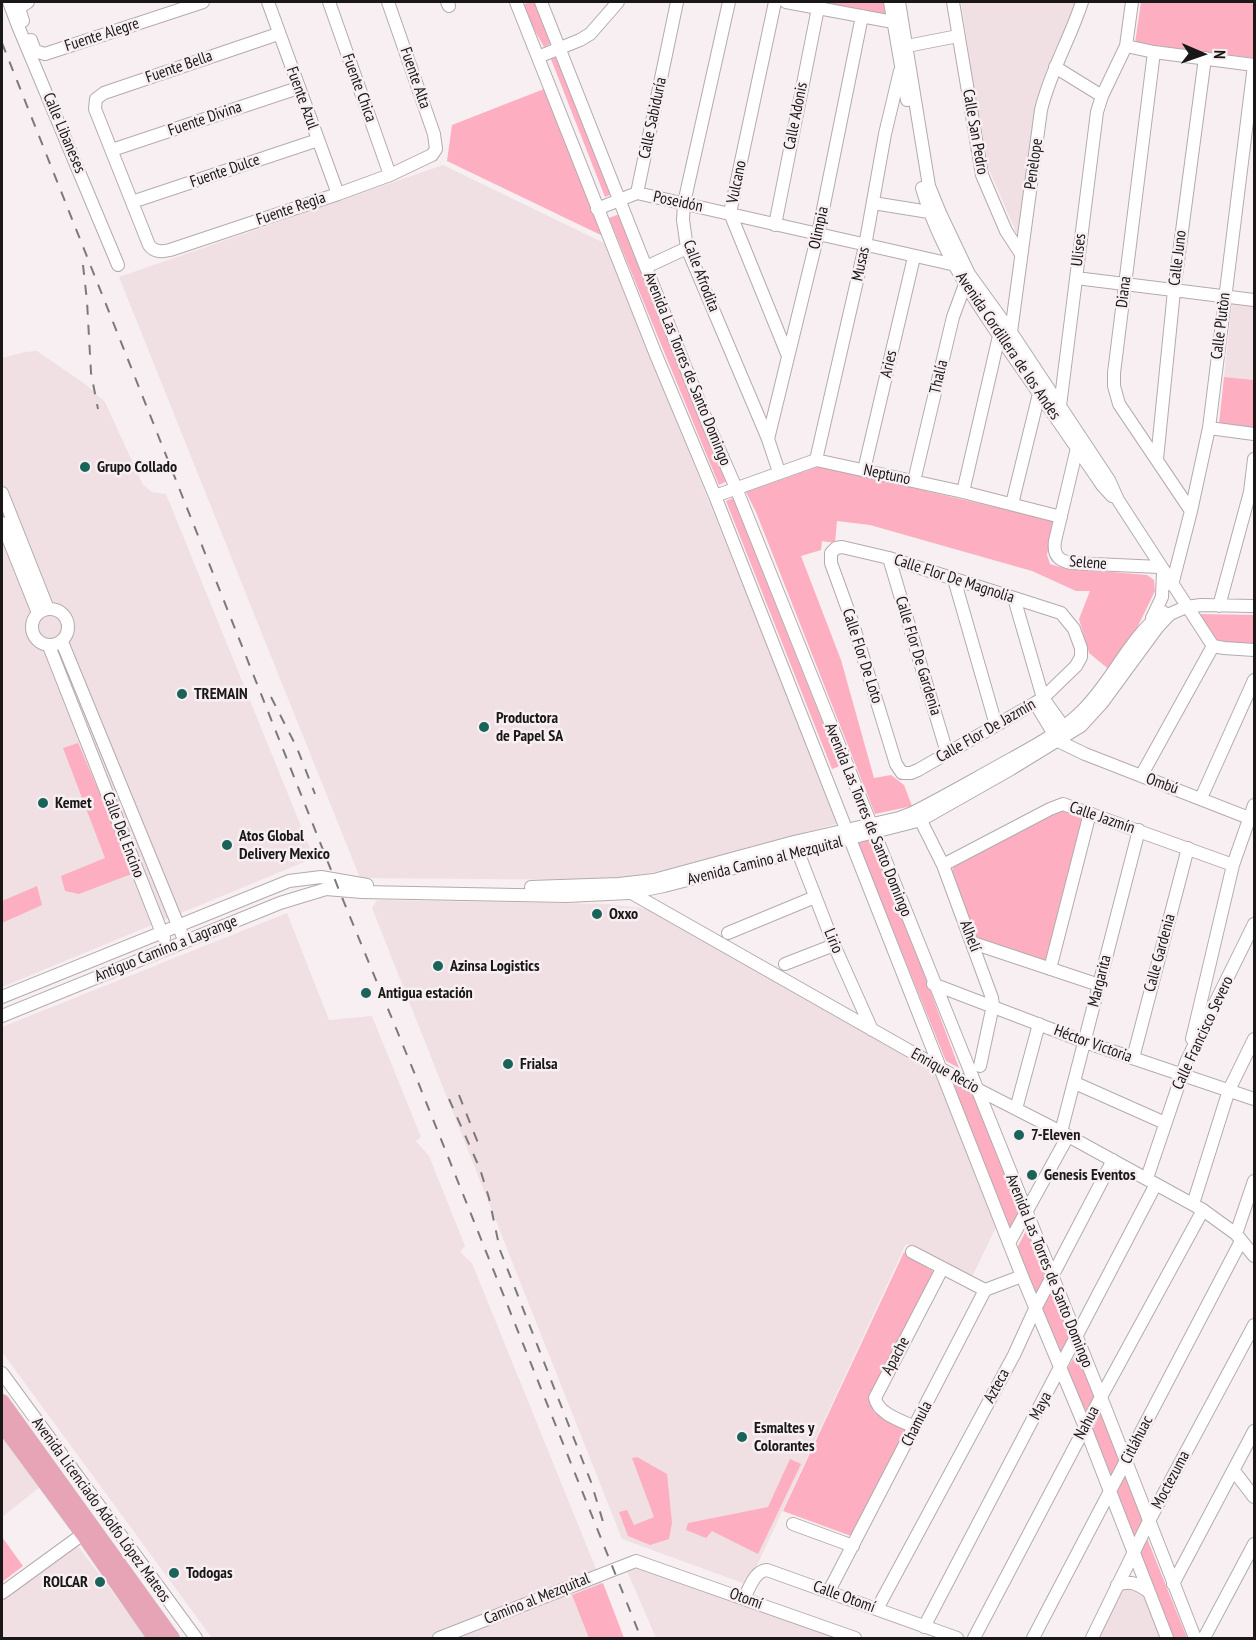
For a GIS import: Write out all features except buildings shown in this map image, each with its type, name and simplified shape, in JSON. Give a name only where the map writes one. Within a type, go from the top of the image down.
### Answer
[{"type":"main road","name":"Avenida Licenciado Adolfo López Mateos","points":[[2,1402],[155,1634]]},
{"type":"main road","name":"Avenida Licenciado Adolfo López Mateos","points":[[2,1424],[155,1634],[172,1638]]},
{"type":"street","name":"Fuente Alegre","points":[[19,3],[20,14],[35,51],[45,54],[203,2]]},
{"type":"street","name":"Fuente Azul","points":[[268,2],[338,194]]},
{"type":"street","name":"Fuente Chica","points":[[328,2],[390,175]]},
{"type":"street","name":"Fuente Alta","points":[[388,2],[434,134],[436,148],[432,155]]},
{"type":"street","name":"Avenida Las Torres de Santo Domingo","points":[[516,2],[597,209],[715,496],[1167,1638]]},
{"type":"street","name":"Avenida Las Torres de Santo Domingo","points":[[541,2],[618,200],[1101,1397],[1195,1638]]},
{"type":"street","points":[[538,57],[590,34],[618,2]]},
{"type":"street","name":"Calle Sabiduría","points":[[637,193],[677,2]]},
{"type":"street","name":"Calle Afrodita","points":[[729,2],[684,204],[683,220],[687,248],[768,439],[779,472]]},
{"type":"street","name":"Vulcano","points":[[775,2],[730,213],[788,356]]},
{"type":"street","points":[[786,2],[893,22]]},
{"type":"street","name":"Avenida Cordillera de los Andes","points":[[890,2],[920,178],[929,212],[963,273],[1005,334],[1060,406],[1109,480],[1118,500],[1173,587],[1181,604],[1213,646]]},
{"type":"street","name":"Avenida Cordillera de los Andes","points":[[899,2],[929,186],[963,273]]},
{"type":"street","name":"Calle San Pedro","points":[[953,2],[982,175],[1006,231],[1021,254]]},
{"type":"street","name":"Penèlope","points":[[963,492],[1005,334],[1017,302],[1021,254],[1041,110],[1055,66],[1082,2]]},
{"type":"street","name":"Ulises","points":[[1060,406],[1095,122],[1102,96],[1126,46],[1132,2]]},
{"type":"street","name":"Calle Libaneses","points":[[19,3],[18,26],[118,265]]},
{"type":"street","name":"Calle Adonis","points":[[775,225],[818,8]]},
{"type":"street","name":"Olimpia","points":[[768,439],[818,234],[862,16]]},
{"type":"street","name":"Fuente Bella","points":[[111,150],[97,113],[96,99],[104,93],[278,33]]},
{"type":"street","points":[[907,46],[958,36]]},
{"type":"street","points":[[1126,46],[1254,65]]},
{"type":"street","name":"Diana","points":[[1154,51],[1124,285],[1114,373],[1115,394],[1119,404],[1191,511]]},
{"type":"street","name":"Calle Juno","points":[[1157,459],[1174,291],[1204,58]]},
{"type":"street","name":"Calle Plutòn","points":[[1173,587],[1209,428],[1254,65]]},
{"type":"street","points":[[1055,66],[1102,96]]},
{"type":"street","name":"Musas","points":[[816,460],[865,246],[885,134],[901,67]]},
{"type":"street","name":"Fuente Divina","points":[[111,150],[298,88]]},
{"type":"street","name":"Fuente Dulce","points":[[132,202],[318,140]]},
{"type":"street","points":[[111,150],[132,202]]},
{"type":"street","name":"Fuente Regia","points":[[132,202],[148,245],[156,250],[170,250],[338,194],[390,175],[432,155]]},
{"type":"street","points":[[597,209],[637,193]]},
{"type":"street","name":"Poseidón","points":[[637,193],[914,257],[963,273]]},
{"type":"street","points":[[873,203],[929,212]]},
{"type":"street","points":[[646,267],[687,248]]},
{"type":"street","name":"Aries","points":[[864,470],[914,257]]},
{"type":"street","name":"Thalía","points":[[914,481],[963,273]]},
{"type":"street","points":[[1076,278],[1254,300]]},
{"type":"street","name":"Avenida Cordillera de los Andes","points":[[1005,334],[1039,394],[1102,485],[1118,500]]},
{"type":"street","points":[[1012,504],[1039,394]]},
{"type":"street","points":[[1209,428],[1254,434]]},
{"type":"street","name":"Selene","points":[[1077,448],[1054,550],[1059,560],[1072,563],[1162,569]]},
{"type":"street","points":[[1219,606],[1248,502],[1254,459]]},
{"type":"street","name":"Neptuno","points":[[715,496],[816,460],[963,492],[1061,517]]},
{"type":"street","points":[[2,493],[43,611]]},
{"type":"street","points":[[2,523],[43,611]]},
{"type":"street","name":"Calle Flor De Magnolia","points":[[846,548],[889,558],[1061,613],[1074,628],[1081,648]]},
{"type":"street","name":"Calle Flor De Loto","points":[[846,548],[834,550],[830,556],[831,563],[852,621],[896,764],[902,773]]},
{"type":"street","name":"Calle Flor De Gardenia","points":[[889,558],[947,753]]},
{"type":"street","points":[[1157,621],[1162,597],[1162,569]]},
{"type":"street","points":[[954,579],[996,725]]},
{"type":"street","points":[[1173,587],[1203,605]]},
{"type":"street","points":[[1014,598],[1039,700],[1063,737]]},
{"type":"street","points":[[1181,604],[1254,606]]},
{"type":"street","name":"Avenida Camino al Mezquital","points":[[626,888],[848,834],[899,818],[919,816],[1081,726],[1102,703],[1157,621],[1170,614],[1181,604]]},
{"type":"street","points":[[57,610],[64,616],[68,625],[67,634],[62,642],[49,646],[38,643],[32,633],[32,622],[43,611],[57,610]]},
{"type":"street","name":"Calle Del Encino","points":[[62,642],[185,942]]},
{"type":"street","name":"Calle Del Encino","points":[[49,646],[168,949]]},
{"type":"street","points":[[1141,776],[1213,646],[1254,650]]},
{"type":"street","name":"Calle Flor De Jazmín","points":[[902,773],[914,772],[1039,700],[1080,662],[1081,648]]},
{"type":"street","points":[[1201,798],[1254,680]]},
{"type":"street","points":[[78,721],[92,715]]},
{"type":"street","name":"Ombú","points":[[1063,737],[1084,754],[1201,798],[1253,814]]},
{"type":"street","points":[[826,779],[834,782],[841,780],[845,765]]},
{"type":"street","name":"Calle Jazmín","points":[[943,865],[1057,806],[1068,804],[1233,865]]},
{"type":"street","points":[[1050,969],[1090,813]]},
{"type":"street","points":[[1187,1060],[1233,865],[1253,814]]},
{"type":"street","name":"Alhelí","points":[[919,816],[943,865],[990,992],[993,1005],[980,1066]]},
{"type":"street","name":"Margarita","points":[[1009,1243],[1026,1214],[1065,1134],[1075,1083],[1139,830]]},
{"type":"street","name":"Avenida Camino al Mezquital","points":[[331,884],[626,888],[664,886],[798,852],[848,834]]},
{"type":"street","name":"Calle Gardenia","points":[[1133,1058],[1188,848]]},
{"type":"street","name":"Lirio","points":[[798,852],[834,945],[872,1030]]},
{"type":"street","name":"Antiguo Camino a Lagrange","points":[[2,997],[178,925],[299,879],[331,884]]},
{"type":"street","name":"Antiguo Camino a Lagrange","points":[[2,1016],[280,903],[321,890],[331,884]]},
{"type":"street","points":[[274,888],[280,903]]},
{"type":"street","name":"Enrique Recio","points":[[626,888],[975,1088],[1198,1207],[1239,1238],[1254,1256]]},
{"type":"street","points":[[728,933],[815,897]]},
{"type":"street","name":"Calle Francisco Severo","points":[[1151,1181],[1165,1123],[1187,1060],[1254,924]]},
{"type":"street","points":[[973,943],[1099,985]]},
{"type":"street","points":[[784,964],[834,945]]},
{"type":"street","name":"Héctor Victoria","points":[[933,984],[1085,1042],[1254,1099]]},
{"type":"street","points":[[1016,1109],[1039,1024]]},
{"type":"street","name":"Nahua","points":[[974,1638],[1198,1207],[1229,1090],[1254,1038]]},
{"type":"street","points":[[1075,1083],[1165,1123]]},
{"type":"street","name":"Azteca","points":[[877,1609],[1014,1355],[1035,1309],[1113,1160]]},
{"type":"street","name":"Citláhuac","points":[[1033,1638],[1110,1494],[1239,1238],[1254,1180]]},
{"type":"street","name":"Maya","points":[[924,1627],[1061,1368],[1151,1181]]},
{"type":"street","points":[[912,1252],[985,1290],[1022,1276]]},
{"type":"street","name":"Apache","points":[[915,1427],[880,1409],[876,1404],[876,1398],[942,1269]]},
{"type":"street","name":"Chamula","points":[[829,1591],[985,1290]]},
{"type":"street","name":"Moctezuma","points":[[1092,1638],[1149,1521],[1254,1325]]},
{"type":"street","points":[[2,1373],[196,1638]]},
{"type":"street","points":[[1173,1584],[1254,1431]]},
{"type":"street","points":[[1234,1471],[1254,1497]]},
{"type":"street","points":[[792,1524],[853,1546]]},
{"type":"street","points":[[2,1593],[83,1534]]},
{"type":"street","points":[[1204,1638],[1254,1544]]},
{"type":"street","name":"Otomí","points":[[636,1561],[855,1638]]},
{"type":"street","name":"Camino al Mezquital","points":[[439,1638],[636,1561]]},
{"type":"street","name":"Calle Otomí","points":[[744,1598],[758,1573],[765,1570],[957,1638]]},
{"type":"street","points":[[1118,1585],[1126,1582],[1134,1583],[1149,1593]]},
{"type":"shaded area","points":[[529,2],[536,2],[552,43],[544,47],[521,6]]},
{"type":"shaded area","points":[[822,2],[889,2],[889,15]]},
{"type":"shaded area","points":[[961,2],[1079,2],[1038,114],[1019,239],[985,160]]},
{"type":"shaded area","points":[[1141,2],[1254,2],[1254,58],[1135,43]]},
{"type":"shaded area","points":[[557,56],[612,194],[605,197],[551,59]]},
{"type":"shaded area","points":[[544,89],[605,237],[447,161],[452,125]]},
{"type":"shaded area","points":[[443,165],[604,243],[839,823],[679,868],[608,880],[360,878],[119,277]]},
{"type":"shaded area","points":[[622,213],[727,481],[719,485],[609,218]]},
{"type":"shaded area","points":[[1232,303],[1254,306],[1254,380],[1224,377]]},
{"type":"shaded area","points":[[37,351],[85,384],[105,402],[143,485],[152,492],[166,494],[314,858],[2,987],[2,358]]},
{"type":"shaded area","points":[[1224,377],[1254,380],[1254,428],[1219,424]]},
{"type":"shaded area","points":[[820,466],[1054,521],[1047,555],[1050,564],[1063,568],[1147,575],[1154,580],[1155,591],[1135,632],[1111,671],[1089,653],[1079,619],[1090,591],[1076,591],[1032,571],[870,525],[837,521],[835,543],[822,541],[821,550],[801,556],[841,660],[874,778],[891,775],[904,785],[912,806],[875,814],[756,512],[746,492]]},
{"type":"shaded area","points":[[733,498],[840,766],[832,769],[726,501]]},
{"type":"shaded area","points":[[1195,614],[1254,615],[1254,646],[1220,644]]},
{"type":"shaded area","points":[[78,743],[134,873],[79,894],[65,891],[61,876],[105,858],[63,748]]},
{"type":"shaded area","points":[[1060,808],[1085,814],[1051,962],[1045,964],[979,941],[975,937],[951,874],[954,865]]},
{"type":"shaded area","points":[[874,839],[959,1068],[946,1061],[857,842]]},
{"type":"shaded area","points":[[37,886],[42,905],[2,923],[2,901]]},
{"type":"shaded area","points":[[377,900],[608,904],[648,909],[938,1071],[997,1225],[972,1277],[906,1244],[748,1585],[622,1539],[372,908]]},
{"type":"shaded area","points":[[287,913],[329,1020],[372,1016],[421,1137],[416,1141],[429,1156],[465,1246],[460,1252],[472,1263],[624,1638],[212,1638],[2,1352],[2,1027]]},
{"type":"shaded area","points":[[949,1077],[974,1092],[1024,1215],[1013,1236]]},
{"type":"shaded area","points":[[1028,1227],[1048,1278],[1038,1298],[1017,1248]]},
{"type":"shaded area","points":[[904,1252],[934,1272],[870,1396],[874,1412],[908,1431],[851,1536],[783,1511]]},
{"type":"shaded area","points":[[1051,1287],[1073,1341],[1063,1362],[1042,1310]]},
{"type":"shaded area","points":[[1077,1352],[1096,1398],[1086,1418],[1066,1371]]},
{"type":"shaded area","points":[[1101,1412],[1122,1463],[1111,1482],[1091,1433]]},
{"type":"shaded area","points":[[2,1434],[40,1487],[2,1517]]},
{"type":"shaded area","points":[[637,1457],[667,1474],[672,1523],[669,1539],[650,1545],[628,1536],[619,1512],[627,1510],[634,1525],[654,1517],[632,1458]]},
{"type":"shaded area","points":[[790,1459],[801,1464],[758,1554],[712,1531],[706,1538],[686,1530],[688,1523],[768,1507]]},
{"type":"shaded area","points":[[1126,1473],[1145,1521],[1135,1543],[1115,1494]]},
{"type":"shaded area","points":[[1146,1536],[1187,1638],[1169,1638],[1136,1554]]},
{"type":"shaded area","points":[[2,1537],[23,1566],[2,1582]]},
{"type":"shaded area","points":[[78,1546],[147,1638],[2,1638],[2,1601]]},
{"type":"shaded area","points":[[633,1568],[653,1571],[838,1638],[656,1638],[627,1571]]},
{"type":"shaded area","points":[[603,1583],[624,1638],[589,1638],[572,1595]]},
{"type":"shaded area","points":[[1123,1588],[1144,1590],[1163,1638],[1097,1638]]},
{"type":"railway","points":[[2,43],[339,890],[641,1638]]},
{"type":"railway","points":[[83,265],[91,373],[98,409]]},
{"type":"railway","points":[[271,697],[297,748],[315,794]]},
{"type":"railway","points":[[459,1095],[478,1143]]},
{"type":"railway","points":[[449,1099],[480,1169],[500,1250],[591,1482],[604,1525]]},
{"type":"place","name":"Grupo Collado","points":[[85,467]]},
{"type":"place","name":"TREMAIN","points":[[182,694]]},
{"type":"place","name":"Productora de Papel SA","points":[[484,727]]},
{"type":"place","name":"Kemet","points":[[43,803]]},
{"type":"place","name":"Atos Global Delivery Mexico","points":[[227,845]]},
{"type":"place","name":"Oxxo","points":[[597,914]]},
{"type":"place","name":"Azinsa Logistics","points":[[438,966]]},
{"type":"place","name":"Antigua estación","points":[[366,993]]},
{"type":"place","name":"Frialsa","points":[[508,1064]]},
{"type":"place","name":"7-Eleven","points":[[1019,1135]]},
{"type":"place","name":"Genesis Eventos","points":[[1032,1175]]},
{"type":"place","name":"Esmaltes y Colorantes","points":[[742,1437]]},
{"type":"place","name":"Todogas","points":[[174,1573]]},
{"type":"place","name":"ROLCAR","points":[[100,1582]]}]
